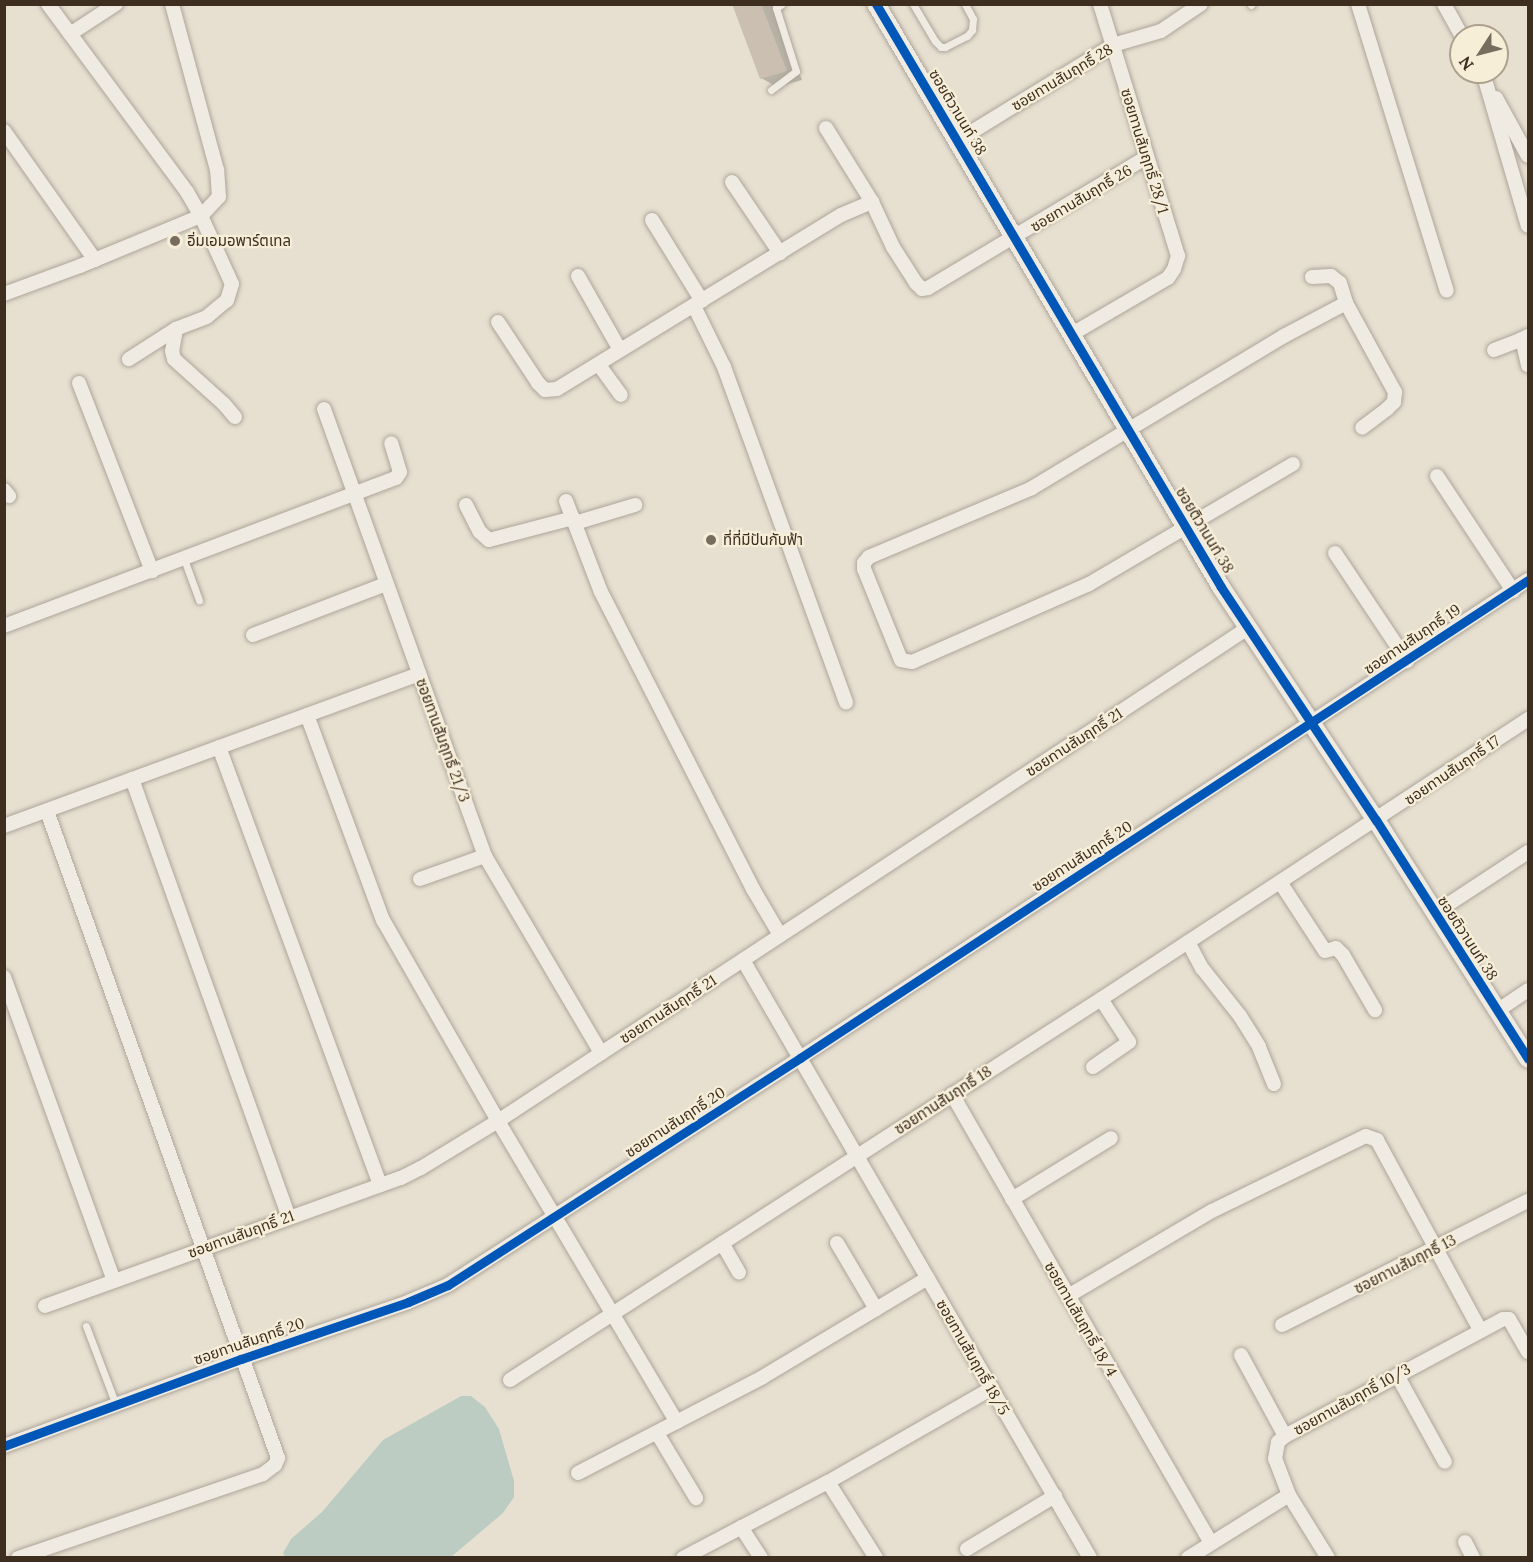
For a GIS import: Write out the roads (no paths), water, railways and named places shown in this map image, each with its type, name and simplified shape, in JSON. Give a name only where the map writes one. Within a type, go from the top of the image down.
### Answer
[{"type":"street","points":[[48,4],[187,192],[201,216],[232,284],[231,293],[207,317],[176,329],[129,359]]},
{"type":"street","points":[[70,34],[116,4]]},
{"type":"street","points":[[4,294],[95,260],[201,216],[219,197],[220,187],[172,4]]},
{"type":"street","name":"ซอยติวานนท์ 38","points":[[876,4],[1185,526],[1248,628],[1376,820],[1528,1059]]},
{"type":"street","name":"ซอยทานสัมฤทธิ์ 28/1","points":[[1072,334],[1168,278],[1178,256],[1100,4]]},
{"type":"street","name":"ซอยทานสัมฤทธิ์ 28","points":[[957,141],[1113,45],[1161,31],[1201,4]]},
{"type":"street","points":[[1358,4],[1447,291]]},
{"type":"street","points":[[1444,4],[1455,24]]},
{"type":"street","points":[[1486,84],[1528,226]]},
{"type":"street","points":[[1488,84],[1528,156]]},
{"type":"street","points":[[498,322],[545,390],[557,389],[599,365],[841,215],[872,202],[826,128]]},
{"type":"street","points":[[4,131],[95,260]]},
{"type":"street","name":"ซอยทานสัมฤทธิ์ 26","points":[[872,202],[893,247],[916,282],[922,288],[928,288],[1147,158]]},
{"type":"street","points":[[732,182],[780,253]]},
{"type":"street","points":[[652,220],[698,304],[724,367],[846,703]]},
{"type":"street","points":[[579,276],[620,350]]},
{"type":"street","points":[[1312,277],[1336,277],[1346,303],[1395,392],[1394,402],[1362,428]]},
{"type":"street","points":[[1293,464],[1089,584],[912,662],[901,660],[864,569],[864,563],[869,557],[1032,488],[1284,336],[1346,303]]},
{"type":"street","points":[[176,329],[172,351],[174,360],[224,404],[234,417]]},
{"type":"street","points":[[1494,350],[1525,337],[1528,365]]},
{"type":"street","points":[[599,365],[621,395]]},
{"type":"street","points":[[79,383],[152,572]]},
{"type":"street","name":"ซอยทานสัมฤทธิ์ 21/3","points":[[324,410],[485,856],[601,1053]]},
{"type":"street","points":[[4,626],[152,572],[399,476],[400,472],[391,443]]},
{"type":"street","points":[[1437,476],[1513,591]]},
{"type":"street","points":[[566,501],[601,592],[753,889],[780,935]]},
{"type":"street","points":[[466,505],[480,532],[489,540],[635,506]]},
{"type":"street","points":[[1335,552],[1407,661]]},
{"type":"street","name":"ซอยทานสัมฤทธิ์ 19","points":[[1312,724],[1528,580]]},
{"type":"street","points":[[253,634],[386,584]]},
{"type":"street","name":"ซอยทานสัมฤทธิ์ 21","points":[[45,1306],[380,1185],[421,1168],[498,1121],[1248,628]]},
{"type":"street","points":[[4,826],[419,674]]},
{"type":"street","points":[[307,715],[383,920],[498,1121],[677,1422]]},
{"type":"street","name":"ซอยทานสัมฤทธิ์ 17","points":[[1376,820],[1528,719]]},
{"type":"street","name":"ซอยทานสัมฤทธิ์ 20","points":[[4,1446],[242,1359],[408,1302],[448,1285],[555,1218],[1312,724]]},
{"type":"street","points":[[219,747],[380,1185]]},
{"type":"street","points":[[132,779],[289,1217]]},
{"type":"street","points":[[23,1557],[270,1470],[278,1458],[47,811]]},
{"type":"street","name":"ซอยทานสัมฤทธิ์ 18","points":[[510,1380],[1376,820]]},
{"type":"street","points":[[1435,913],[1528,852]]},
{"type":"street","points":[[420,879],[485,856]]},
{"type":"street","points":[[1280,882],[1325,951],[1336,948],[1343,955],[1375,1010]]},
{"type":"street","points":[[1188,942],[1202,968],[1240,1016],[1259,1047],[1274,1084]]},
{"type":"street","name":"ซอยทานสัมฤทธิ์ 18/5","points":[[743,960],[1090,1557]]},
{"type":"street","points":[[4,976],[114,1281]]},
{"type":"street","points":[[1497,1011],[1528,990]]},
{"type":"street","points":[[1093,1067],[1129,1042],[1101,999]]},
{"type":"street","name":"ซอยทานสัมฤทธิ์ 18/4","points":[[952,1094],[1210,1543]]},
{"type":"street","points":[[1068,1296],[1212,1211],[1366,1136],[1377,1140],[1480,1330]]},
{"type":"street","points":[[1012,1199],[1111,1138]]},
{"type":"street","name":"ซอยทานสัมฤทธิ์ 13","points":[[1281,1325],[1528,1201]]},
{"type":"street","points":[[722,1243],[739,1273]]},
{"type":"street","points":[[837,1243],[876,1309]]},
{"type":"street","points":[[579,1473],[763,1377],[928,1278]]},
{"type":"street","name":"ซอยทานสัมฤทธิ์ 10/3","points":[[1328,1557],[1289,1495],[1275,1459],[1278,1442],[1285,1436],[1480,1330],[1509,1319],[1528,1352]]},
{"type":"street","points":[[1241,1355],[1285,1436]]},
{"type":"street","points":[[1396,1375],[1445,1462]]},
{"type":"street","points":[[683,1557],[828,1482],[992,1388]]},
{"type":"street","points":[[657,1433],[696,1498]]},
{"type":"street","points":[[828,1482],[876,1557]]},
{"type":"street","points":[[1188,1557],[1289,1495]]},
{"type":"street","points":[[967,1549],[1055,1496]]},
{"type":"street","points":[[741,1527],[761,1557]]},
{"type":"street","points":[[1465,1542],[1473,1557]]},
{"type":"lane","points":[[913,4],[934,41],[941,47],[945,47],[967,36],[972,30],[973,20],[965,4]]},
{"type":"lane","points":[[771,90],[796,71],[778,6]]},
{"type":"lane","points":[[184,559],[199,600]]},
{"type":"lane","points":[[86,1326],[116,1405]]},
{"type":"place","name":"อิ่มเอมอพาร์ตเทล","points":[[175,241]]},
{"type":"place","name":"ที่ที่มีปันกับฟ้า","points":[[711,540]]}]
